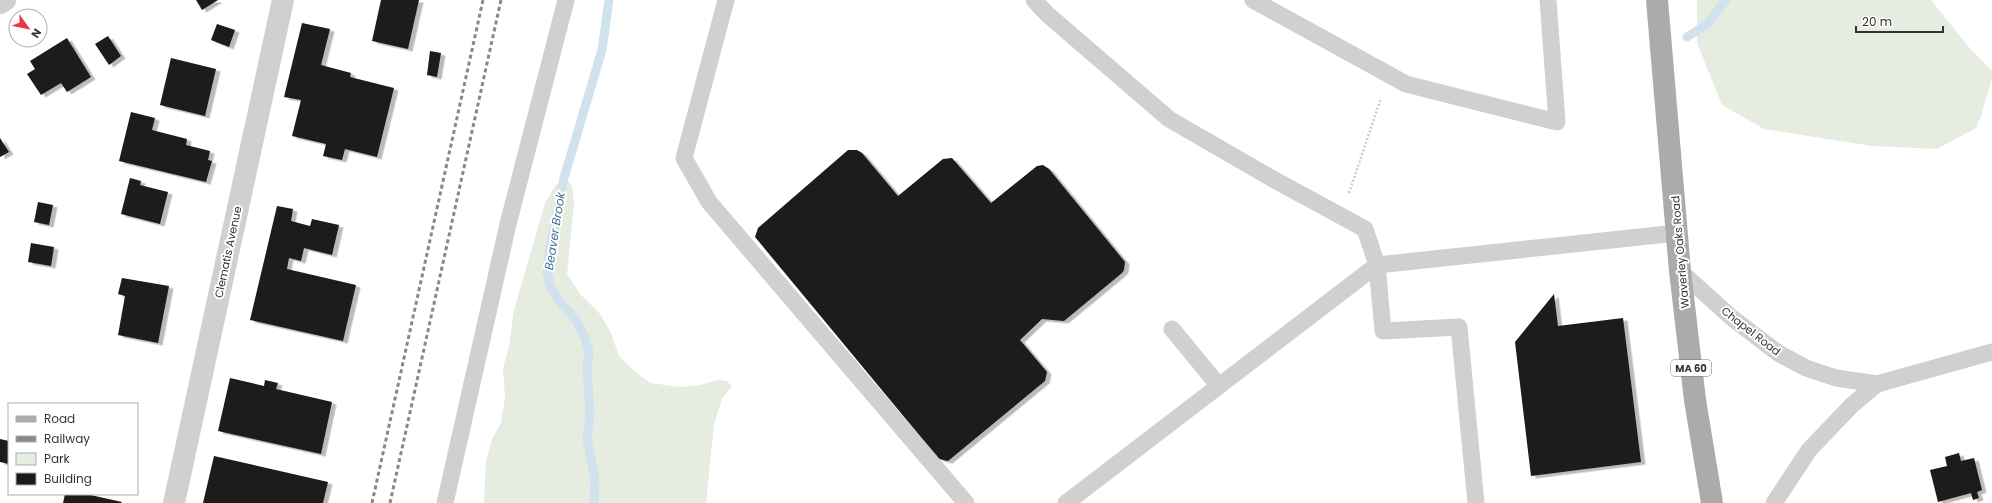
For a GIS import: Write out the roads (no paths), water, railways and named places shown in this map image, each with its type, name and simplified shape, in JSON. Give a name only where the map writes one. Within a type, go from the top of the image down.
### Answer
[{"type":"main road","name":"Waverley Oaks Road","points":[[1657,0],[1680,271],[1695,400],[1712,503]]},
{"type":"street","points":[[0,3],[5,0]]},
{"type":"street","name":"Clematis Avenue","points":[[174,503],[283,0]]},
{"type":"lane","points":[[445,503],[508,224],[566,0]]},
{"type":"lane","points":[[726,0],[684,158],[709,202],[966,503]]},
{"type":"lane","points":[[1034,0],[1047,14],[1169,119],[1365,230],[1377,265],[1383,331],[1458,327],[1476,503]]},
{"type":"lane","points":[[1253,0],[1406,84],[1557,122],[1548,0]]},
{"type":"lane","points":[[1066,503],[1377,265],[1677,233]]},
{"type":"lane","name":"Chapel Road","points":[[1680,271],[1732,318],[1778,353],[1806,368],[1836,378],[1877,384],[1992,352]]},
{"type":"lane","points":[[1172,329],[1219,386]]},
{"type":"lane","name":"Chapel Road","points":[[1774,503],[1809,450],[1852,405],[1877,384]]},
{"type":"waterway","name":"Beaver Brook","points":[[594,503],[595,479],[587,438],[590,414],[587,368],[589,353],[585,338],[575,318],[560,302],[551,288],[547,272],[550,248],[564,178],[602,50],[609,0]]},
{"type":"waterway","points":[[1687,37],[1706,25],[1726,0]]},
{"type":"railway","points":[[372,503],[483,0]]},
{"type":"railway","points":[[390,503],[501,0]]}]
